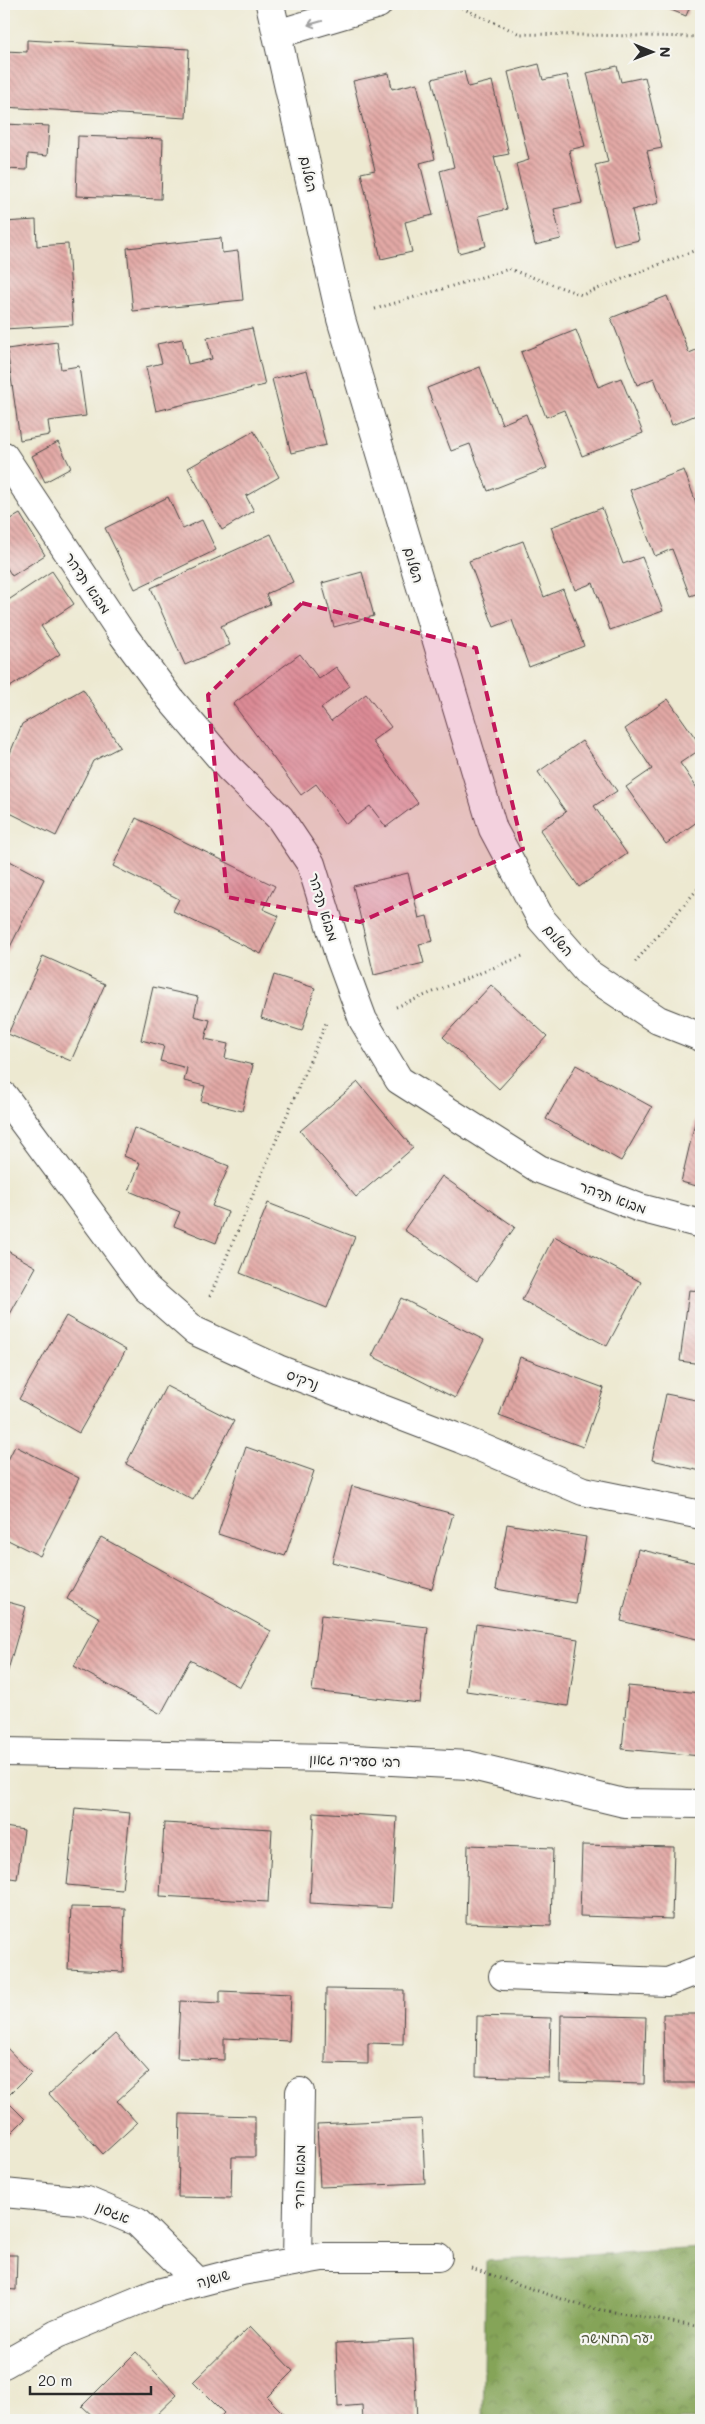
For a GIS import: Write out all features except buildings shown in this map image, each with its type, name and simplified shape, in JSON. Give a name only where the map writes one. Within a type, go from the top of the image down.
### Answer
[{"type":"street","name":"השלום","points":[[270,4],[340,319],[494,829],[541,919],[589,974],[658,1020],[701,1037]]},
{"type":"street","points":[[277,34],[378,4]]},
{"type":"street","name":"מבוא תדהר","points":[[4,456],[123,635],[171,700],[229,768],[280,818],[312,864],[363,1020],[399,1080],[540,1169],[640,1208],[701,1224]]},
{"type":"street","name":"נרקיס","points":[[4,1096],[146,1288],[195,1331],[278,1369],[461,1439],[583,1491],[701,1514]]},
{"type":"street","name":"רבי סעדיה גאון","points":[[4,1752],[335,1758],[468,1765],[624,1803],[701,1804]]},
{"type":"street","points":[[503,1976],[668,1982],[701,1969]]},
{"type":"street","name":"מבוא הורד","points":[[297,2261],[300,2092]]},
{"type":"street","name":"אגסון","points":[[4,2193],[86,2201],[137,2222],[198,2282]]},
{"type":"street","name":"שושנה","points":[[4,2364],[75,2327],[154,2294],[242,2271],[322,2257],[438,2257]]},
{"type":"path","points":[[453,4],[520,34],[701,37]]},
{"type":"path","points":[[340,319],[509,269],[582,295],[701,248]]},
{"type":"path","points":[[611,989],[701,885]]},
{"type":"path","points":[[363,1020],[560,941]]},
{"type":"path","points":[[195,1331],[347,975]]},
{"type":"path","points":[[438,2257],[585,2307],[701,2326]]},
{"type":"highlighted area","points":[[302,603],[476,648],[523,849],[360,922],[227,897],[208,695]]},
{"type":"green space","name":"יער החמישה","points":[[701,2248],[701,2420],[483,2420],[486,2261]]}]
